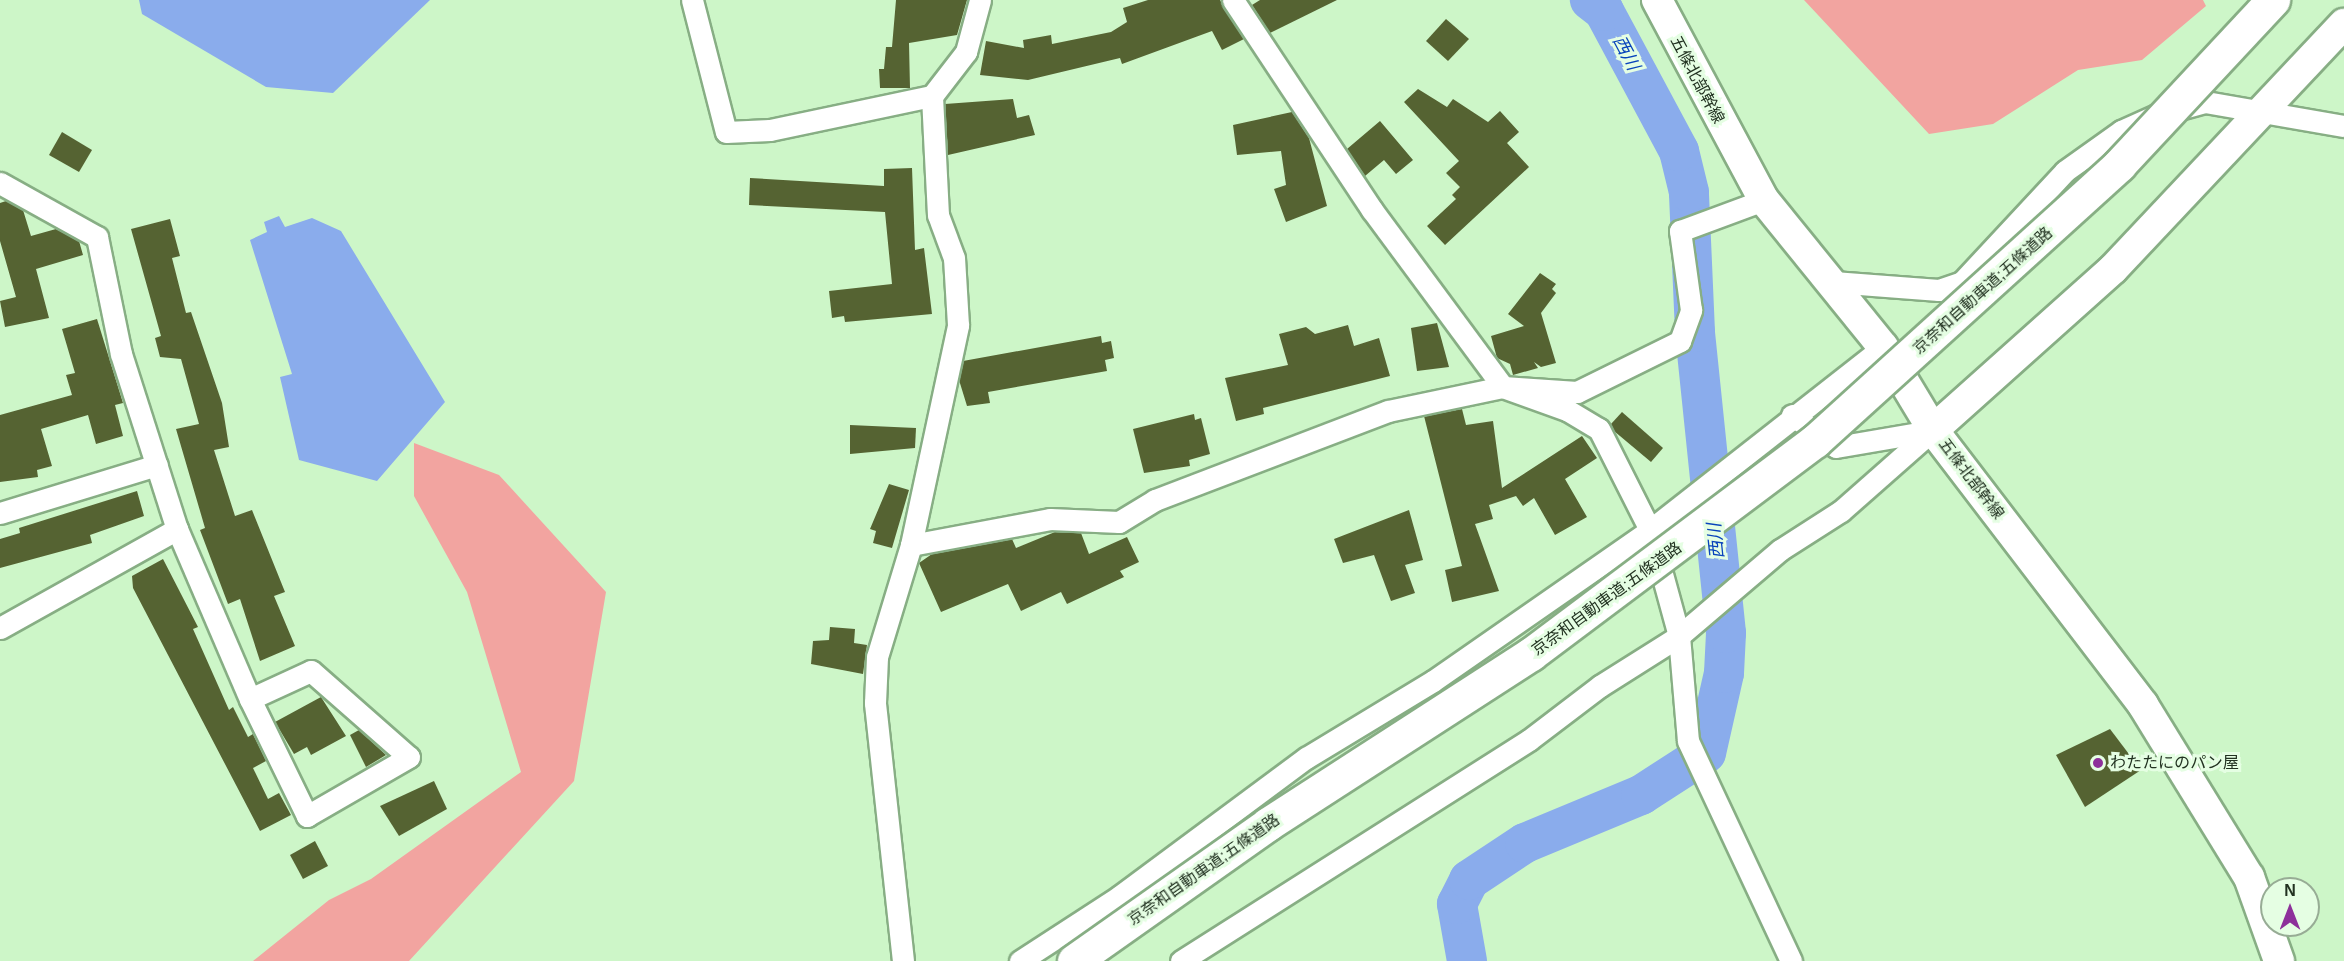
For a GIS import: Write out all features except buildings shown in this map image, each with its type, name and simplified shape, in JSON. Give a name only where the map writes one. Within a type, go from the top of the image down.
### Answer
[{"type":"highway","name":"京奈和自動車道;五條道路","points":[[1074,961],[1268,824],[1531,654],[1815,441],[2119,165],[2272,0]]},
{"type":"street","points":[[692,0],[726,132],[770,130],[932,96],[966,52],[980,0]]},
{"type":"street","points":[[1233,0],[1372,210],[1503,387],[1567,410],[1599,429],[1650,530],[1679,636],[1688,741],[1705,771],[1791,961]]},
{"type":"street","name":"五條北部幹線","points":[[1657,0],[1764,200],[1883,346],[1934,430],[2143,705],[2249,877],[2279,961]]},
{"type":"street","points":[[1181,961],[1529,740],[1600,686],[1679,636],[1780,550],[1841,511],[2113,269],[2344,24]]},
{"type":"street","points":[[903,961],[875,703],[877,657],[911,545],[958,325],[954,258],[938,215],[932,96]]},
{"type":"street","points":[[1833,282],[1939,290],[1962,282],[2065,171],[2121,131],[2205,102],[2263,110],[2344,126]]},
{"type":"street","points":[[0,183],[97,237],[121,354],[177,529],[250,699],[308,816],[409,757],[311,671],[250,699]]},
{"type":"street","points":[[911,545],[1050,519],[1119,522],[1155,500],[1280,449],[1388,411],[1503,387],[1577,392],[1680,341],[1691,310],[1680,231],[1764,200]]},
{"type":"street","points":[[1020,961],[1120,896],[1306,758],[1433,681],[1650,530],[1761,438],[1883,346]]},
{"type":"street","points":[[1792,415],[1836,447],[1934,430]]},
{"type":"street","points":[[0,513],[157,465]]},
{"type":"street","points":[[0,628],[177,529]]},
{"type":"shaded area","points":[[1804,0],[2203,0],[2206,6],[2142,60],[2078,70],[1993,124],[1929,134]]},
{"type":"shaded area","points":[[414,443],[499,475],[606,592],[574,781],[409,961],[253,961],[329,900],[371,879],[521,772],[467,592],[414,496]]},
{"type":"water","points":[[139,0],[430,0],[333,93],[266,87],[142,14]]},
{"type":"water","points":[[279,216],[285,227],[312,218],[341,231],[445,402],[377,481],[299,460],[280,377],[292,374],[250,240],[267,232],[264,222]]},
{"type":"waterway","name":"西川","points":[[1467,961],[1457,904],[1469,880],[1525,843],[1641,795],[1706,753],[1724,673],[1726,633],[1695,332],[1689,192],[1679,151],[1604,11],[1590,0]]},
{"type":"place","name":"わたたにのパン屋","points":[[2098,763]]}]
